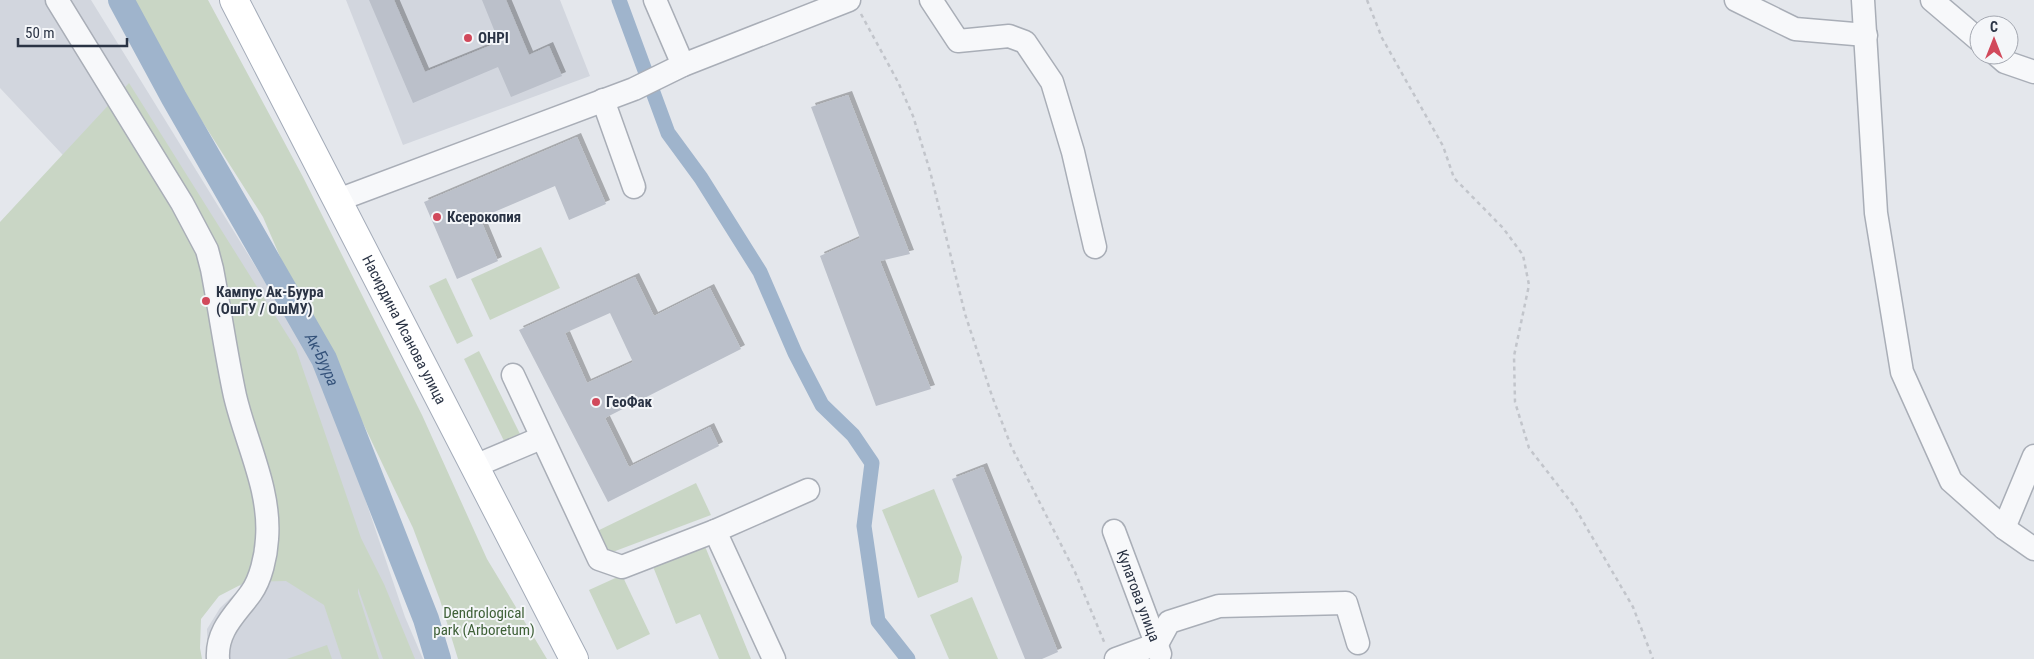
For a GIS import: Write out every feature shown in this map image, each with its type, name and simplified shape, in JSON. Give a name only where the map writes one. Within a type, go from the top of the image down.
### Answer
[{"type":"main road","name":"Насирдина Исанова улица","points":[[234,0],[574,659]]},
{"type":"street","points":[[57,0],[182,203],[207,250],[212,269],[235,396],[269,518],[267,542],[259,575],[251,592],[225,626],[220,641],[218,659]]},
{"type":"street","points":[[655,0],[683,66]]},
{"type":"street","points":[[931,0],[958,41],[1009,36],[1025,42],[1052,82],[1073,152],[1095,247]]},
{"type":"street","points":[[1736,0],[1795,29],[1866,35]]},
{"type":"street","points":[[1863,0],[1876,213],[1902,372],[1951,481],[2004,528],[2034,549]]},
{"type":"street","points":[[1932,0],[1969,31]]},
{"type":"street","points":[[338,200],[634,89],[661,78],[683,66],[853,4]]},
{"type":"street","points":[[2014,65],[2034,72]]},
{"type":"street","points":[[603,100],[634,187]]},
{"type":"street","points":[[513,375],[599,559],[622,567],[715,531],[808,490]]},
{"type":"street","points":[[475,466],[541,438]]},
{"type":"street","points":[[2004,528],[2034,456]]},
{"type":"street","points":[[715,531],[774,659]]},
{"type":"street","name":"Кулатова улица","points":[[1114,531],[1159,652]]},
{"type":"street","points":[[1117,659],[1159,652],[1169,622],[1219,606],[1346,603],[1358,642]]},
{"type":"path","points":[[1367,0],[1382,38],[1442,146],[1454,178],[1503,228],[1523,255],[1529,285],[1514,356],[1515,402],[1529,448],[1574,506],[1633,607],[1653,659]]},
{"type":"path","points":[[853,4],[878,44],[913,116],[930,171],[965,314],[1011,446],[1075,572],[1102,637],[1109,651],[1117,659]]},
{"type":"shaded area","name":"Кампус Ак-Буура (ОшГУ / ОшМУ)","points":[[0,0],[91,0],[317,366],[356,472],[405,617],[423,659],[208,659],[207,629],[220,608],[241,588],[184,471],[76,169],[0,88]]},
{"type":"shaded area","name":"OHPI","points":[[346,0],[560,0],[590,76],[403,145]]},
{"type":"green space","name":"Dendrological park (Arboretum)","points":[[125,0],[208,0],[303,177],[422,415],[487,559],[547,659],[458,659],[440,600],[413,528],[341,377],[306,317],[263,217]]},
{"type":"green space","points":[[129,83],[296,349],[361,538],[384,584],[415,659],[383,659],[358,588],[379,659],[342,659],[324,605],[286,581],[246,582],[219,596],[201,619],[200,648],[202,659],[0,659],[0,222]]},
{"type":"green space","points":[[541,247],[560,288],[490,320],[471,279]]},
{"type":"green space","points":[[446,278],[473,336],[457,344],[429,286]]},
{"type":"green space","points":[[479,351],[522,438],[506,445],[464,359]]},
{"type":"green space","points":[[696,483],[711,515],[602,556],[591,534]]},
{"type":"green space","points":[[934,489],[962,557],[958,582],[918,598],[882,510]]},
{"type":"green space","points":[[702,539],[751,659],[719,659],[700,614],[676,624],[650,559]]},
{"type":"green space","points":[[622,575],[650,634],[617,650],[589,590]]},
{"type":"green space","points":[[972,597],[998,659],[949,659],[930,615]]},
{"type":"green space","points":[[327,645],[332,659],[287,659]]},
{"type":"building","points":[[369,0],[394,0],[425,72],[499,42],[482,0],[506,0],[529,55],[549,46],[562,76],[511,97],[498,67],[413,103]]},
{"type":"building","points":[[848,95],[910,254],[880,261],[931,389],[876,406],[820,256],[860,238],[811,107]]},
{"type":"building","points":[[577,137],[606,204],[569,220],[555,186],[480,218],[498,261],[457,279],[424,202]]},
{"type":"building","name":"ГеоФак","points":[[635,277],[654,316],[710,288],[741,349],[605,418],[629,467],[710,427],[719,446],[608,502],[519,330]],"holes":[[[610,313],[633,362],[587,383],[565,333]]]},
{"type":"building","points":[[983,467],[1058,652],[1042,659],[1025,659],[952,479]]},
{"type":"waterway","name":"Ак-Буура","points":[[121,0],[174,98],[324,359],[426,619],[438,659]]},
{"type":"waterway","points":[[619,0],[668,133],[701,178],[760,272],[795,353],[822,405],[853,435],[872,463],[864,526],[878,621],[908,659]]},
{"type":"place","name":"OHPI","points":[[468,38]]},
{"type":"place","name":"Ксерокопия","points":[[437,217]]},
{"type":"place","name":"Кампус Ак-Буура (ОшГУ / ОшМУ)","points":[[206,301]]},
{"type":"place","name":"ГеоФак","points":[[596,402]]}]
